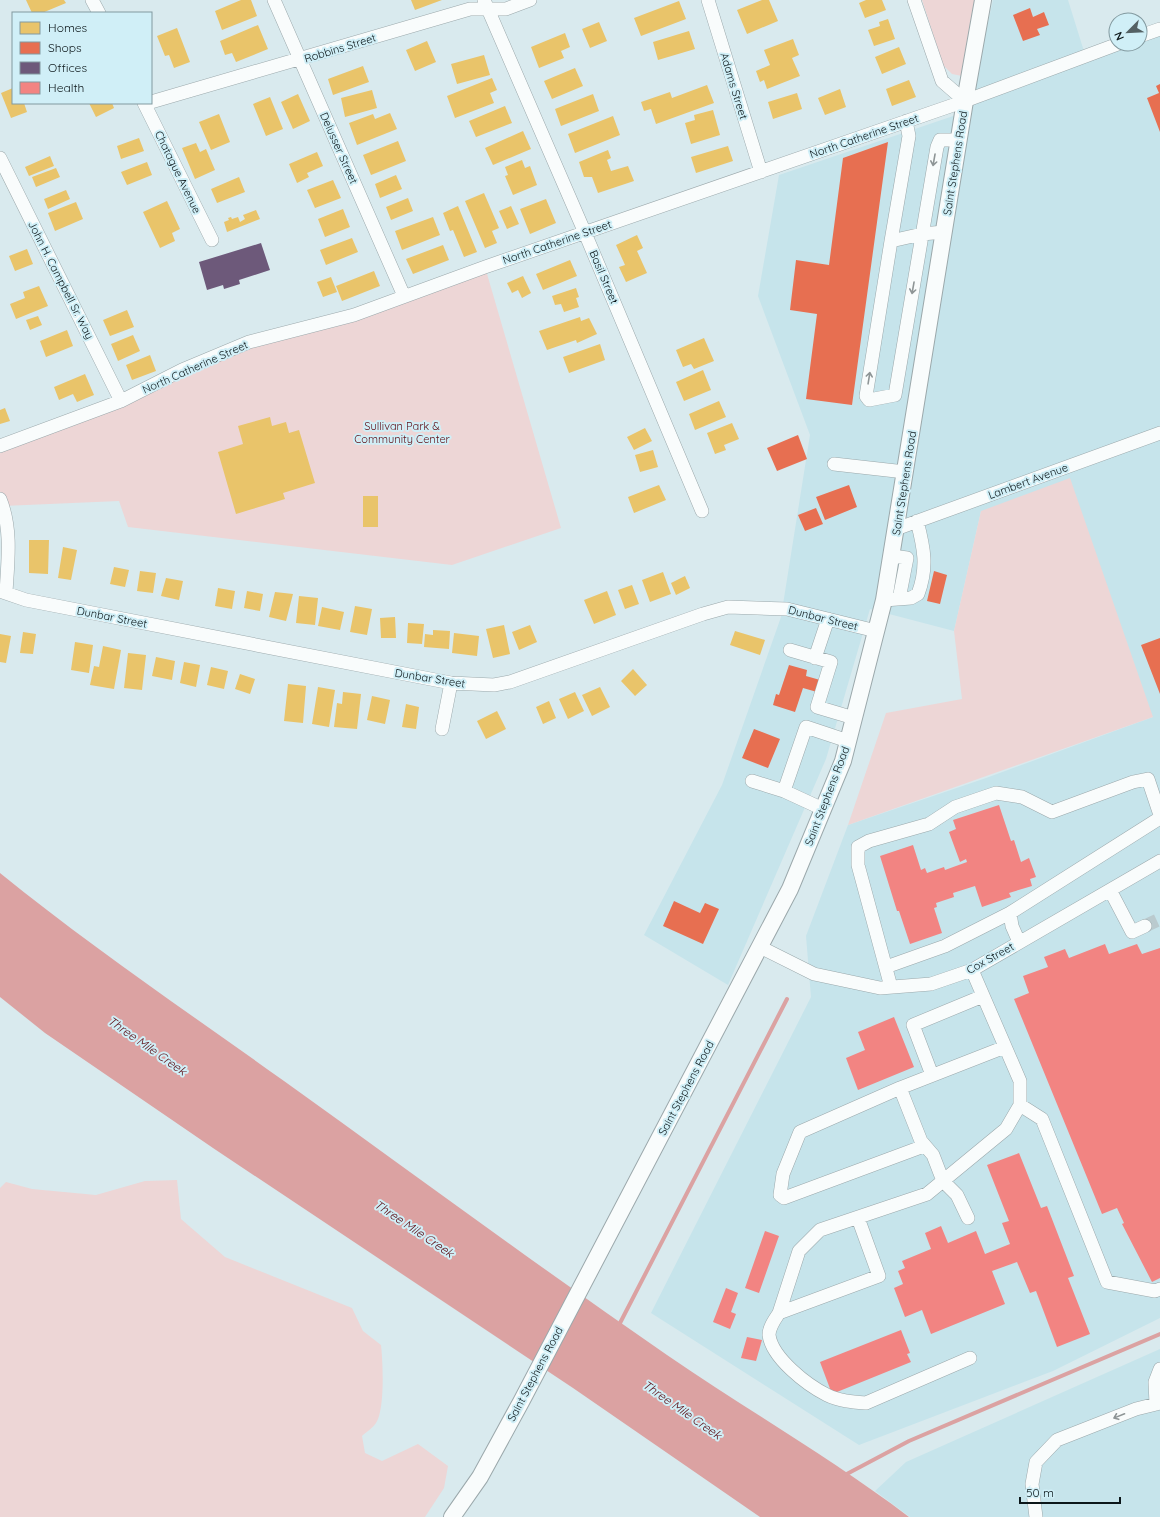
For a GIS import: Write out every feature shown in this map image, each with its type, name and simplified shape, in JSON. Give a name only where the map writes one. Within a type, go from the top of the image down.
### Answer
[{"type":"main road","name":"Saint Stephens Road","points":[[452,1517],[480,1477],[521,1402],[790,889],[843,761],[876,631],[892,599],[899,557],[896,529],[958,140],[983,0]]},
{"type":"street","points":[[92,0],[98,12]]},
{"type":"street","name":"Delusser Street","points":[[274,0],[404,296]]},
{"type":"street","name":"Robbins Street","points":[[152,102],[300,60],[485,4],[506,9],[530,0]]},
{"type":"street","name":"Adams Street","points":[[708,0],[761,172]]},
{"type":"street","points":[[914,0],[942,81],[965,101]]},
{"type":"street","name":"Basil Street","points":[[485,4],[585,232],[702,511]]},
{"type":"street","points":[[1148,33],[1160,29]]},
{"type":"street","name":"North Catherine Street","points":[[0,446],[121,401],[182,370],[249,342],[354,315],[585,232],[965,101],[1108,48]]},
{"type":"street","name":"Chatague Avenue","points":[[147,104],[212,240]]},
{"type":"street","points":[[906,121],[909,136],[866,396],[869,400],[895,395],[918,393]]},
{"type":"street","points":[[895,395],[937,147],[940,140],[958,140]]},
{"type":"street","name":"John H. Campbell Sr. Way","points":[[0,158],[121,401]]},
{"type":"street","points":[[891,241],[922,234],[944,232]]},
{"type":"street","name":"Lambert Avenue","points":[[896,529],[1160,433]]},
{"type":"street","points":[[834,464],[905,472]]},
{"type":"street","points":[[0,499],[4,537],[9,552],[3,592]]},
{"type":"street","points":[[892,599],[911,598],[918,594],[923,581],[925,554],[918,521]]},
{"type":"street","points":[[899,557],[925,554]]},
{"type":"street","name":"Dunbar Street","points":[[3,592],[26,600],[451,683],[494,685],[522,679],[703,614],[728,608],[787,609],[876,631]]},
{"type":"street","points":[[815,658],[828,619]]},
{"type":"street","points":[[790,650],[831,662],[817,707],[854,718]]},
{"type":"street","points":[[442,729],[451,683]]},
{"type":"street","points":[[784,791],[806,727],[848,741]]},
{"type":"street","points":[[891,988],[858,865],[858,847],[869,841],[929,824],[955,807],[996,793],[1022,796],[1052,812],[1133,782],[1148,779],[1160,815]]},
{"type":"street","points":[[752,781],[784,791],[823,809]]},
{"type":"street","points":[[886,967],[946,946],[1010,913],[1160,818]]},
{"type":"street","name":"Cox Street","points":[[760,947],[814,974],[880,988],[931,984],[972,970],[1160,861]]},
{"type":"street","points":[[1110,890],[1132,932],[1145,926]]},
{"type":"street","points":[[1010,913],[1012,926],[1018,942]]},
{"type":"street","points":[[970,1358],[872,1401],[866,1403],[849,1402],[827,1395],[788,1366],[778,1354],[769,1335],[772,1324],[779,1313],[799,1251],[820,1230],[927,1194],[1006,1129],[1020,1105],[1020,1081],[972,970]]},
{"type":"street","points":[[932,1075],[913,1025],[983,996]]},
{"type":"street","points":[[924,1146],[784,1198],[780,1195],[783,1174],[800,1132],[900,1088],[1005,1047]]},
{"type":"street","points":[[900,1088],[917,1134],[924,1146],[933,1154],[943,1181],[957,1195],[968,1218]]},
{"type":"street","points":[[1020,1105],[1042,1119],[1107,1282],[1154,1291],[1160,1289]]},
{"type":"street","points":[[779,1313],[879,1276],[858,1218]]},
{"type":"street","points":[[1036,1517],[1032,1484],[1036,1462],[1057,1440],[1136,1409],[1158,1404],[1155,1382],[1160,1369]]},
{"type":"shaded area","points":[[993,0],[1068,0],[1087,61],[1111,52],[1148,52],[1148,38],[1160,34],[1160,1318],[1053,1371],[859,1445],[651,1313],[811,997],[806,936],[848,825],[986,778],[1153,717],[981,511],[954,631],[870,609],[826,759],[728,985],[644,935],[722,785],[781,617],[810,435],[758,296],[779,175],[968,111]]},
{"type":"shaded area","points":[[1160,1349],[1160,1517],[910,1517],[875,1491],[906,1462]]},
{"type":"green space","points":[[922,0],[976,0],[962,76],[952,74],[943,65]]},
{"type":"green space","name":"Sullivan Park & Community Center","points":[[485,267],[561,528],[452,565],[128,527],[119,501],[3,506],[0,499],[0,446],[182,370]]},
{"type":"green space","points":[[1070,478],[1153,717],[848,825],[886,713],[962,699],[954,631],[981,511]]},
{"type":"green space","points":[[177,1180],[181,1219],[225,1257],[352,1308],[363,1331],[381,1345],[383,1374],[381,1408],[376,1423],[362,1436],[365,1453],[382,1461],[418,1444],[448,1466],[444,1488],[425,1517],[0,1517],[0,1188],[6,1182],[32,1189],[96,1195],[145,1181]]},
{"type":"water","name":"Three Mile Creek","points":[[0,873],[69,927],[176,1005],[571,1288],[667,1355],[850,1475],[909,1517],[760,1517],[573,1388],[213,1148],[45,1033],[0,997]]},
{"type":"building: Homes","points":[[26,0],[64,0],[66,3],[44,12],[32,12]]},
{"type":"building: Homes","points":[[241,0],[251,0],[257,16],[222,30],[215,11]]},
{"type":"building: Homes","points":[[411,0],[442,0],[415,10]]},
{"type":"building: Homes","points":[[762,0],[769,0],[778,21],[747,34],[737,10]]},
{"type":"building: Homes","points":[[866,0],[882,0],[886,10],[865,18],[859,3]]},
{"type":"building: Homes","points":[[679,1],[686,19],[641,36],[634,18]]},
{"type":"building: Homes","points":[[888,19],[895,39],[874,46],[868,30],[880,26],[879,22]]},
{"type":"building: Homes","points":[[599,22],[607,41],[590,48],[582,29]]},
{"type":"building: Homes","points":[[258,25],[268,49],[236,62],[232,53],[225,55],[220,41]]},
{"type":"building: Homes","points":[[177,28],[190,62],[174,68],[169,55],[165,56],[157,36]]},
{"type":"building: Homes","points":[[689,31],[695,49],[658,60],[653,42]]},
{"type":"building: Homes","points":[[565,33],[570,47],[561,51],[564,58],[539,68],[531,47]]},
{"type":"building: Homes","points":[[793,39],[799,55],[792,58],[800,76],[767,89],[764,80],[760,82],[756,71],[770,65],[764,50]]},
{"type":"building: Homes","points":[[427,41],[436,62],[415,71],[406,50]]},
{"type":"building: Homes","points":[[899,47],[906,64],[882,74],[875,57]]},
{"type":"building: Homes","points":[[484,55],[490,75],[457,84],[451,64]]},
{"type":"building: Homes","points":[[363,66],[369,82],[333,95],[328,79]]},
{"type":"building: Homes","points":[[575,68],[583,86],[552,99],[544,81]]},
{"type":"building: Homes","points":[[492,78],[497,90],[490,93],[494,103],[455,118],[447,96]]},
{"type":"building: Homes","points":[[909,80],[916,97],[892,106],[886,89]]},
{"type":"building: Homes","points":[[707,85],[714,103],[656,124],[651,109],[644,111],[641,102],[670,92],[672,98]]},
{"type":"building: Homes","points":[[12,88],[12,104],[24,104],[27,112],[11,118],[1,93]]},
{"type":"building: Homes","points":[[840,89],[846,107],[825,115],[818,98]]},
{"type":"building: Homes","points":[[372,90],[377,108],[345,117],[341,98]]},
{"type":"building: Homes","points":[[797,93],[802,109],[773,119],[768,102]]},
{"type":"building: Homes","points":[[298,94],[310,121],[293,129],[281,102]]},
{"type":"building: Homes","points":[[593,94],[599,111],[561,126],[555,109]]},
{"type":"building: Homes","points":[[270,97],[283,129],[266,136],[253,104]]},
{"type":"building: Homes","points":[[90,104],[112,104],[114,108],[96,117]]},
{"type":"building: Homes","points":[[505,106],[512,123],[476,137],[469,121]]},
{"type":"building: Homes","points":[[713,110],[720,135],[691,144],[685,123],[695,120],[694,115]]},
{"type":"building: Homes","points":[[390,113],[397,129],[357,145],[349,123],[373,114],[375,119]]},
{"type":"building: Homes","points":[[219,114],[230,142],[211,150],[199,122]]},
{"type":"building: Homes","points":[[613,116],[620,135],[575,153],[568,134]]},
{"type":"building: Homes","points":[[523,131],[531,149],[493,165],[485,148]]},
{"type":"building: Homes","points":[[139,138],[144,151],[121,159],[117,146]]},
{"type":"building: Homes","points":[[398,141],[406,161],[371,175],[363,155]]},
{"type":"building: Homes","points":[[196,143],[200,152],[206,149],[215,170],[195,179],[182,148]]},
{"type":"building: Homes","points":[[728,146],[733,161],[696,173],[691,157]]},
{"type":"building: Homes","points":[[608,150],[611,158],[607,160],[611,171],[628,166],[634,181],[598,193],[592,177],[584,177],[579,162]]},
{"type":"building: Homes","points":[[317,152],[323,166],[307,173],[309,177],[297,183],[289,164]]},
{"type":"building: Homes","points":[[50,156],[54,166],[29,176],[25,167]]},
{"type":"building: Homes","points":[[522,160],[525,168],[530,166],[537,185],[513,195],[505,176],[508,175],[505,167]]},
{"type":"building: Homes","points":[[147,162],[152,175],[127,185],[121,172]]},
{"type":"building: Homes","points":[[56,168],[60,177],[36,187],[32,177]]},
{"type":"building: Homes","points":[[396,175],[402,189],[380,198],[375,184]]},
{"type":"building: Homes","points":[[239,177],[245,192],[217,203],[211,189]]},
{"type":"building: Homes","points":[[333,180],[341,198],[315,208],[307,190]]},
{"type":"building: Homes","points":[[66,190],[70,199],[48,209],[44,199]]},
{"type":"building: Homes","points":[[484,193],[499,228],[492,231],[497,243],[485,248],[465,201]]},
{"type":"building: Homes","points":[[408,198],[413,211],[391,220],[386,207]]},
{"type":"building: Homes","points":[[546,199],[556,223],[530,234],[520,209]]},
{"type":"building: Homes","points":[[167,201],[180,229],[172,233],[175,241],[160,248],[143,212]]},
{"type":"building: Homes","points":[[76,202],[83,219],[55,231],[48,213]]},
{"type":"building: Homes","points":[[458,206],[477,252],[464,257],[453,230],[450,231],[443,213]]},
{"type":"building: Homes","points":[[511,206],[519,224],[507,229],[499,211]]},
{"type":"building: Homes","points":[[343,209],[350,227],[325,237],[318,219]]},
{"type":"building: Homes","points":[[256,210],[260,219],[227,232],[224,222],[229,220],[228,218],[231,217],[232,219],[238,217],[240,222],[245,219],[243,215]]},
{"type":"building: Homes","points":[[433,217],[440,235],[402,250],[395,231]]},
{"type":"building: Homes","points":[[637,235],[643,248],[637,251],[647,273],[626,282],[619,267],[625,265],[616,245]]},
{"type":"building: Homes","points":[[352,238],[358,252],[326,265],[320,250]]},
{"type":"building: Homes","points":[[443,245],[449,260],[413,274],[406,259]]},
{"type":"building: Homes","points":[[27,249],[33,264],[15,271],[9,256]]},
{"type":"building: Homes","points":[[570,260],[577,276],[543,290],[536,274]]},
{"type":"building: Homes","points":[[374,271],[380,286],[342,301],[336,286]]},
{"type":"building: Homes","points":[[523,276],[531,293],[522,298],[518,290],[512,293],[507,283]]},
{"type":"building: Homes","points":[[331,277],[337,292],[323,297],[317,282]]},
{"type":"building: Homes","points":[[39,286],[48,306],[16,319],[10,304],[25,298],[23,292]]},
{"type":"building: Homes","points":[[576,288],[579,297],[576,298],[579,307],[564,312],[561,304],[555,305],[552,296]]},
{"type":"building: Homes","points":[[127,310],[134,327],[110,336],[103,320]]},
{"type":"building: Homes","points":[[38,316],[42,325],[30,330],[26,320]]},
{"type":"building: Homes","points":[[580,317],[581,321],[589,318],[597,334],[577,343],[576,340],[547,350],[539,331]]},
{"type":"building: Homes","points":[[67,330],[73,346],[46,357],[40,341]]},
{"type":"building: Homes","points":[[133,335],[140,351],[118,361],[111,344]]},
{"type":"building: Homes","points":[[704,338],[714,361],[694,369],[691,364],[683,367],[676,350]]},
{"type":"building: Homes","points":[[600,344],[605,360],[569,373],[563,357]]},
{"type":"building: Homes","points":[[150,355],[156,371],[132,380],[126,365]]},
{"type":"building: Homes","points":[[703,370],[711,390],[684,401],[676,382]]},
{"type":"building: Homes","points":[[85,374],[94,395],[77,402],[73,394],[59,400],[54,387]]},
{"type":"building: Homes","points":[[719,401],[726,417],[695,430],[689,414]]},
{"type":"building: Homes","points":[[5,408],[10,421],[0,424],[0,410]]},
{"type":"building: Homes","points":[[270,417],[272,426],[286,422],[289,433],[299,430],[315,483],[283,493],[285,499],[236,514],[218,452],[243,444],[238,426]]},
{"type":"building: Homes","points":[[732,423],[739,439],[724,445],[726,450],[715,454],[707,433]]},
{"type":"building: Homes","points":[[645,428],[652,441],[634,450],[627,437]]},
{"type":"building: Homes","points":[[653,450],[658,467],[640,472],[635,455]]},
{"type":"building: Homes","points":[[659,485],[666,500],[634,513],[628,497]]},
{"type":"building: Homes","points":[[363,496],[378,496],[378,527],[363,527]]},
{"type":"building: Homes","points":[[29,540],[49,540],[48,574],[29,573]]},
{"type":"building: Homes","points":[[63,547],[77,550],[71,580],[58,578]]},
{"type":"building: Homes","points":[[114,567],[129,570],[125,587],[110,584]]},
{"type":"building: Homes","points":[[140,571],[156,573],[153,593],[137,591]]},
{"type":"building: Homes","points":[[663,572],[671,594],[650,602],[642,580]]},
{"type":"building: Homes","points":[[685,576],[690,588],[676,595],[671,583]]},
{"type":"building: Homes","points":[[166,578],[183,581],[179,600],[161,596]]},
{"type":"building: Homes","points":[[632,585],[639,604],[625,609],[618,590]]},
{"type":"building: Homes","points":[[218,588],[235,591],[232,609],[215,606]]},
{"type":"building: Homes","points":[[247,591],[263,594],[260,611],[244,608]]},
{"type":"building: Homes","points":[[607,591],[616,615],[594,624],[584,600]]},
{"type":"building: Homes","points":[[275,592],[293,594],[286,621],[269,617]]},
{"type":"building: Homes","points":[[299,596],[318,598],[315,625],[296,623]]},
{"type":"building: Homes","points":[[355,606],[372,609],[367,635],[350,632]]},
{"type":"building: Homes","points":[[322,607],[344,612],[340,630],[318,626]]},
{"type":"building: Homes","points":[[395,617],[396,638],[381,638],[380,618]]},
{"type":"building: Homes","points":[[408,623],[424,624],[422,644],[407,643]]},
{"type":"building: Homes","points":[[504,625],[510,654],[493,658],[486,629]]},
{"type":"building: Homes","points":[[530,625],[537,642],[519,650],[512,632]]},
{"type":"building: Homes","points":[[433,630],[450,631],[449,649],[424,647],[425,634],[433,635]]},
{"type":"building: Homes","points":[[735,631],[765,640],[760,655],[730,645]]},
{"type":"building: Homes","points":[[23,632],[36,634],[33,654],[20,653]]},
{"type":"building: Homes","points":[[454,633],[479,636],[477,656],[452,653]]},
{"type":"building: Homes","points":[[0,634],[11,636],[6,663],[0,662]]},
{"type":"building: Homes","points":[[75,642],[93,645],[89,673],[71,670]]},
{"type":"building: Homes","points":[[103,646],[121,650],[114,689],[90,685],[94,666],[99,667]]},
{"type":"building: Homes","points":[[128,653],[146,655],[142,690],[124,688]]},
{"type":"building: Homes","points":[[156,657],[175,661],[172,680],[152,676]]},
{"type":"building: Homes","points":[[184,662],[200,665],[196,687],[180,683]]},
{"type":"building: Homes","points":[[211,667],[228,671],[224,689],[207,685]]},
{"type":"building: Homes","points":[[633,669],[647,685],[635,696],[621,681]]},
{"type":"building: Homes","points":[[240,674],[255,679],[250,694],[235,689]]},
{"type":"building: Homes","points":[[288,684],[306,686],[303,723],[284,721]]},
{"type":"building: Homes","points":[[318,687],[335,690],[329,727],[312,724]]},
{"type":"building: Homes","points":[[600,687],[610,707],[592,716],[582,695]]},
{"type":"building: Homes","points":[[343,692],[361,694],[357,729],[334,727],[337,703],[342,704]]},
{"type":"building: Homes","points":[[575,692],[584,711],[568,719],[559,699]]},
{"type":"building: Homes","points":[[372,696],[390,700],[385,724],[367,720]]},
{"type":"building: Homes","points":[[549,701],[556,718],[543,724],[536,707]]},
{"type":"building: Homes","points":[[406,704],[419,707],[416,729],[402,727]]},
{"type":"building: Homes","points":[[497,711],[506,729],[486,739],[477,721]]},
{"type":"building: Shops","points":[[1030,8],[1033,17],[1044,12],[1049,25],[1037,29],[1040,35],[1023,41],[1013,15]]},
{"type":"building: Shops","points":[[1160,84],[1160,132],[1147,98],[1159,93],[1156,86]]},
{"type":"building: Shops","points":[[888,142],[852,405],[806,399],[817,314],[790,310],[796,260],[829,265],[843,158]]},
{"type":"building: Shops","points":[[798,435],[807,459],[777,471],[767,448]]},
{"type":"building: Shops","points":[[849,485],[857,507],[825,520],[816,497]]},
{"type":"building: Shops","points":[[816,508],[823,524],[805,531],[798,515]]},
{"type":"building: Shops","points":[[934,571],[947,575],[940,604],[927,601]]},
{"type":"building: Shops","points":[[1160,638],[1160,694],[1141,645]]},
{"type":"building: Shops","points":[[789,665],[807,670],[806,676],[820,680],[817,692],[803,688],[795,712],[773,705],[776,694],[779,695]]},
{"type":"building: Shops","points":[[754,729],[780,739],[768,768],[742,758]]},
{"type":"building: Shops","points":[[674,901],[700,913],[705,903],[719,909],[703,944],[663,926]]},
{"type":"building: Offices","points":[[261,243],[270,270],[239,280],[240,284],[224,289],[223,285],[207,290],[199,262]]},
{"type":"building: Health","points":[[999,805],[1011,841],[1014,840],[1021,862],[1029,858],[1036,877],[1030,879],[1032,886],[1009,893],[1011,897],[982,907],[975,886],[953,893],[954,897],[936,903],[937,907],[934,908],[942,933],[910,944],[899,911],[897,911],[880,856],[913,845],[921,870],[925,868],[927,873],[944,867],[945,870],[967,862],[966,859],[960,862],[949,832],[956,829],[953,820]]},
{"type":"building: Health","points":[[1105,944],[1109,954],[1137,944],[1142,954],[1160,948],[1160,1278],[1152,1282],[1122,1224],[1124,1223],[1117,1208],[1102,1214],[1014,999],[1029,993],[1023,976],[1048,967],[1044,957],[1065,949],[1069,958]]},
{"type":"building: Health","points":[[894,1017],[914,1067],[858,1090],[846,1058],[865,1050],[858,1032]]},
{"type":"building: Health","points":[[1019,1153],[1041,1208],[1047,1206],[1074,1276],[1068,1278],[1090,1334],[1057,1347],[1036,1291],[1030,1293],[1017,1262],[992,1271],[1005,1304],[931,1334],[922,1310],[905,1317],[894,1288],[903,1284],[898,1271],[905,1268],[902,1261],[931,1249],[925,1233],[941,1226],[948,1243],[976,1231],[985,1254],[1010,1244],[1002,1223],[1009,1221],[987,1165]]},
{"type":"building: Health","points":[[765,1231],[779,1236],[759,1293],[745,1288]]},
{"type":"building: Health","points":[[726,1288],[738,1293],[731,1312],[736,1314],[730,1329],[713,1322]]},
{"type":"building: Health","points":[[901,1330],[910,1353],[907,1354],[911,1362],[832,1394],[820,1362]]},
{"type":"building: Health","points":[[747,1337],[762,1340],[756,1361],[741,1358]]},
{"type":"waterway","points":[[619,1325],[787,999]]},
{"type":"waterway","points":[[843,1476],[909,1441],[1160,1334]]},
{"type":"tunnel","points":[[1145,926],[1160,919]]}]
